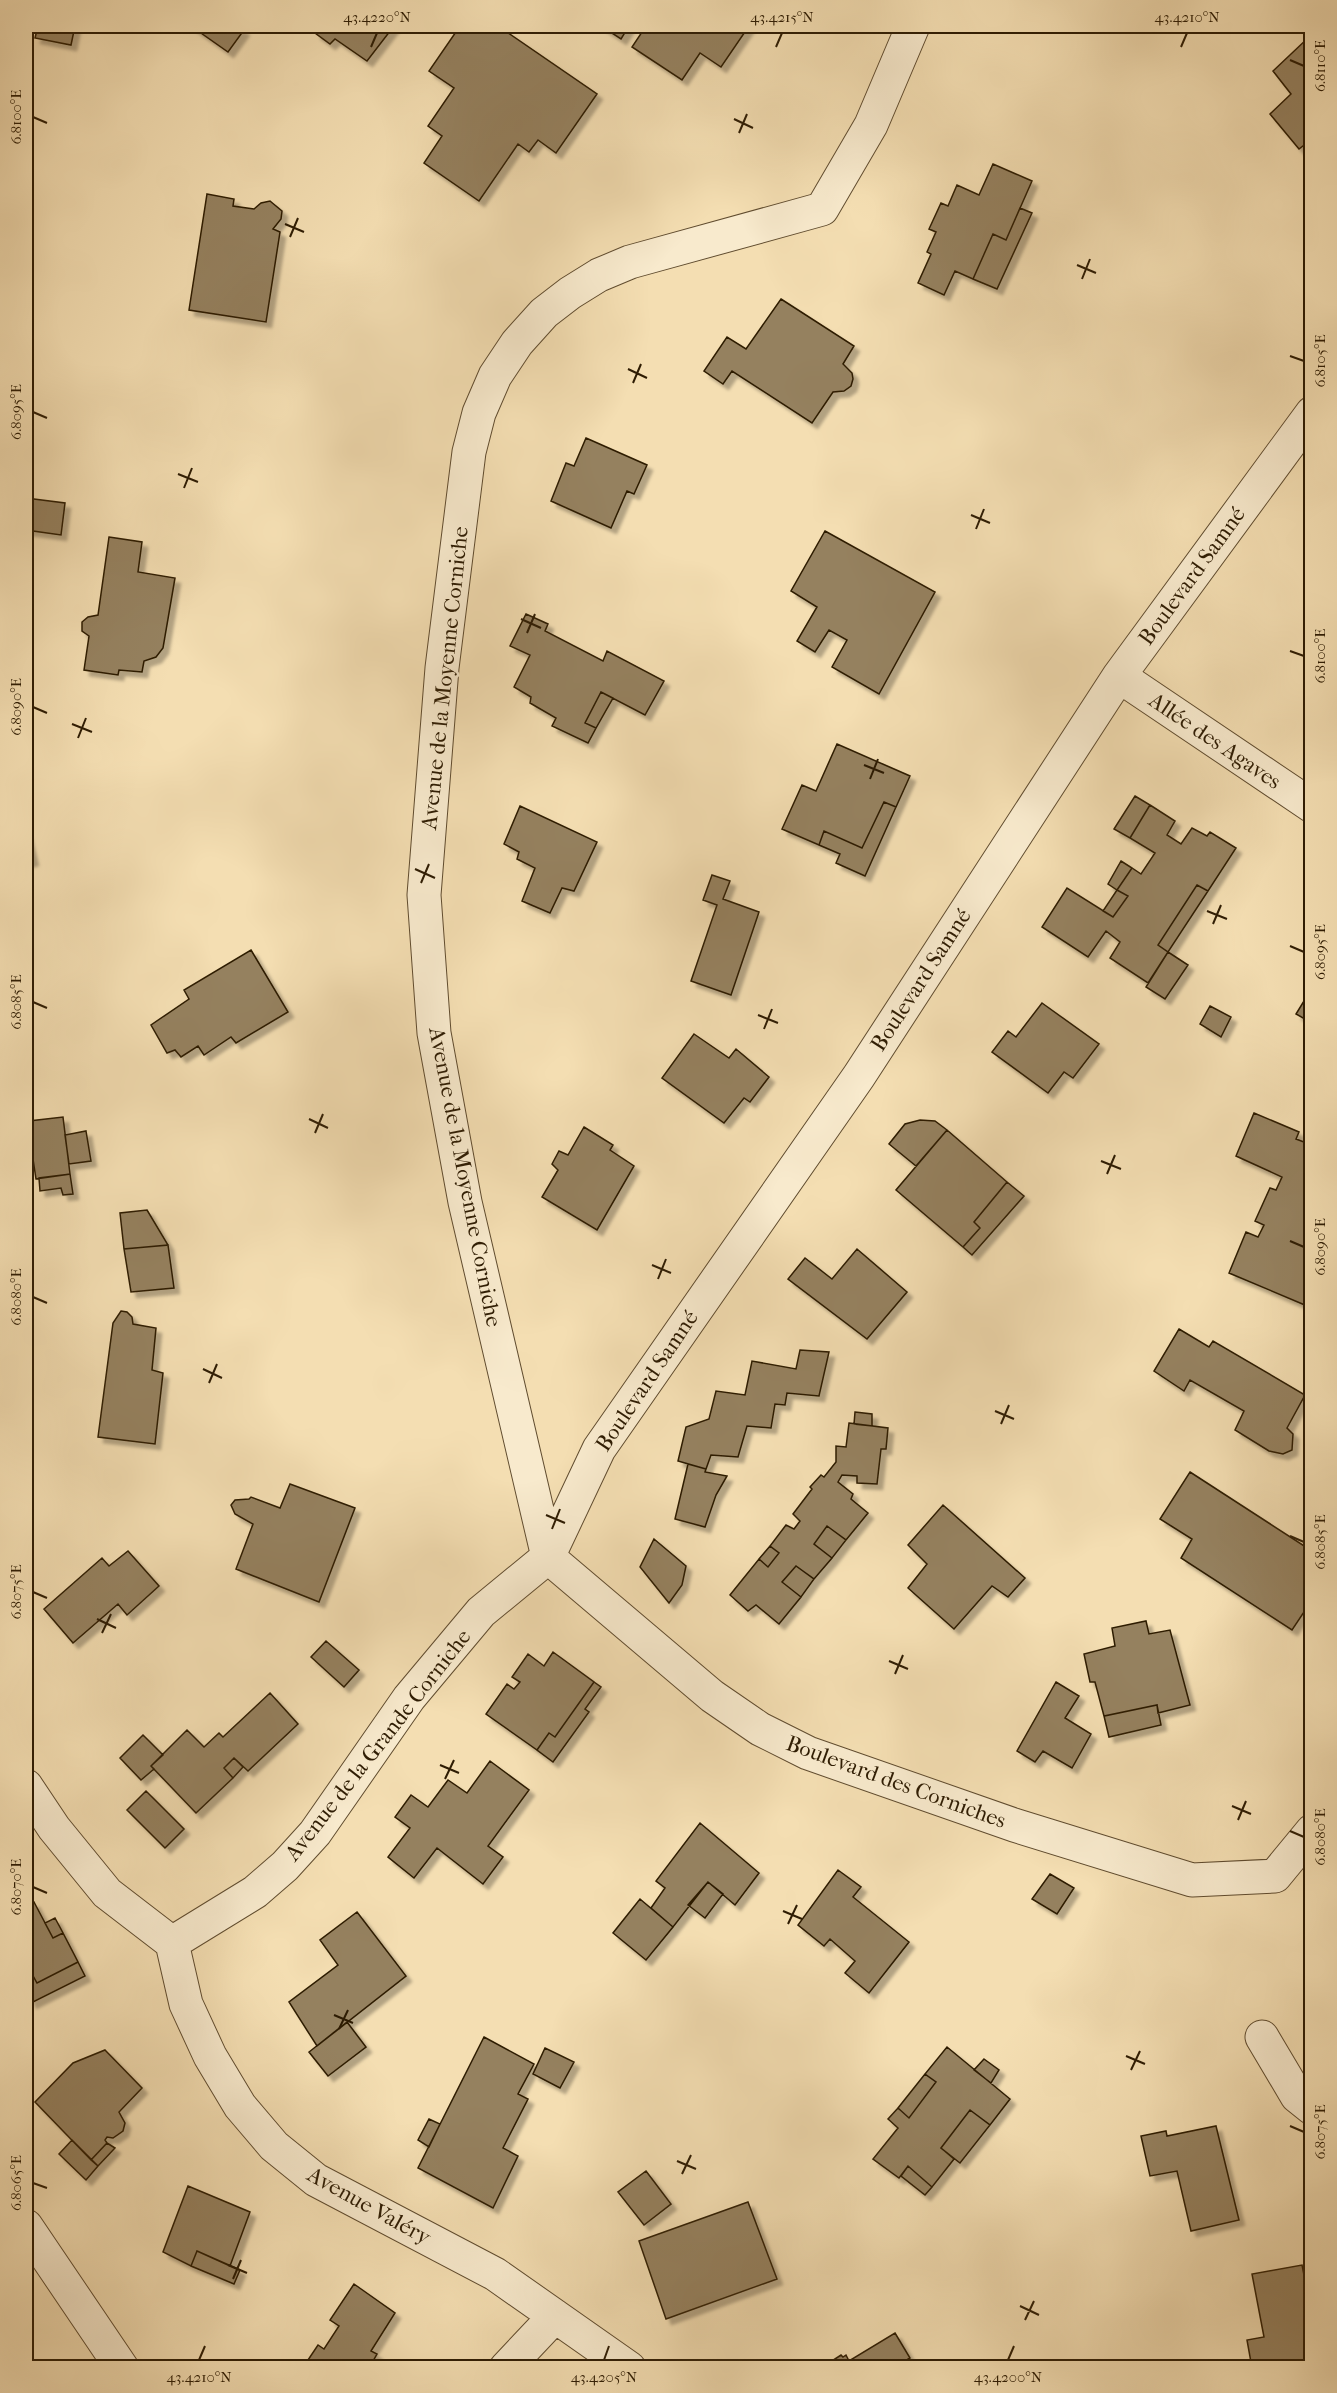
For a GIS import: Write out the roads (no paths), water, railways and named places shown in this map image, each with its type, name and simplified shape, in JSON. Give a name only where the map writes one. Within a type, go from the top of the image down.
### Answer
[{"type":"street","name":"Avenue de la Moyenne Corniche","points":[[548,1557],[465,1202],[434,1033],[424,895],[442,668],[469,452],[479,413],[495,376],[517,343],[544,313],[570,292],[599,275],[630,262],[822,209],[872,125],[913,26]]},
{"type":"street","name":"Boulevard Samné","points":[[548,1557],[599,1449],[859,1076],[1119,676],[1311,413]]},
{"type":"street","name":"Allée des Agaves","points":[[1119,676],[1311,806]]},
{"type":"street","name":"Boulevard des Corniches","points":[[548,1557],[712,1696],[760,1729],[808,1753],[1014,1825],[1192,1880],[1275,1876],[1311,1831]]},
{"type":"street","name":"Avenue de la Grande Corniche","points":[[172,1943],[255,1892],[285,1866],[315,1833],[409,1698],[481,1612],[548,1557]]},
{"type":"street","points":[[26,1786],[54,1828],[107,1893],[172,1943]]},
{"type":"street","name":"Avenue Valéry","points":[[172,1943],[186,2004],[210,2056],[240,2106],[274,2146],[316,2180],[495,2274],[629,2367]]},
{"type":"street","points":[[1262,2037],[1297,2096],[1311,2108]]},
{"type":"street","points":[[26,2226],[122,2367]]},
{"type":"street","points":[[506,2367],[555,2316]]}]
